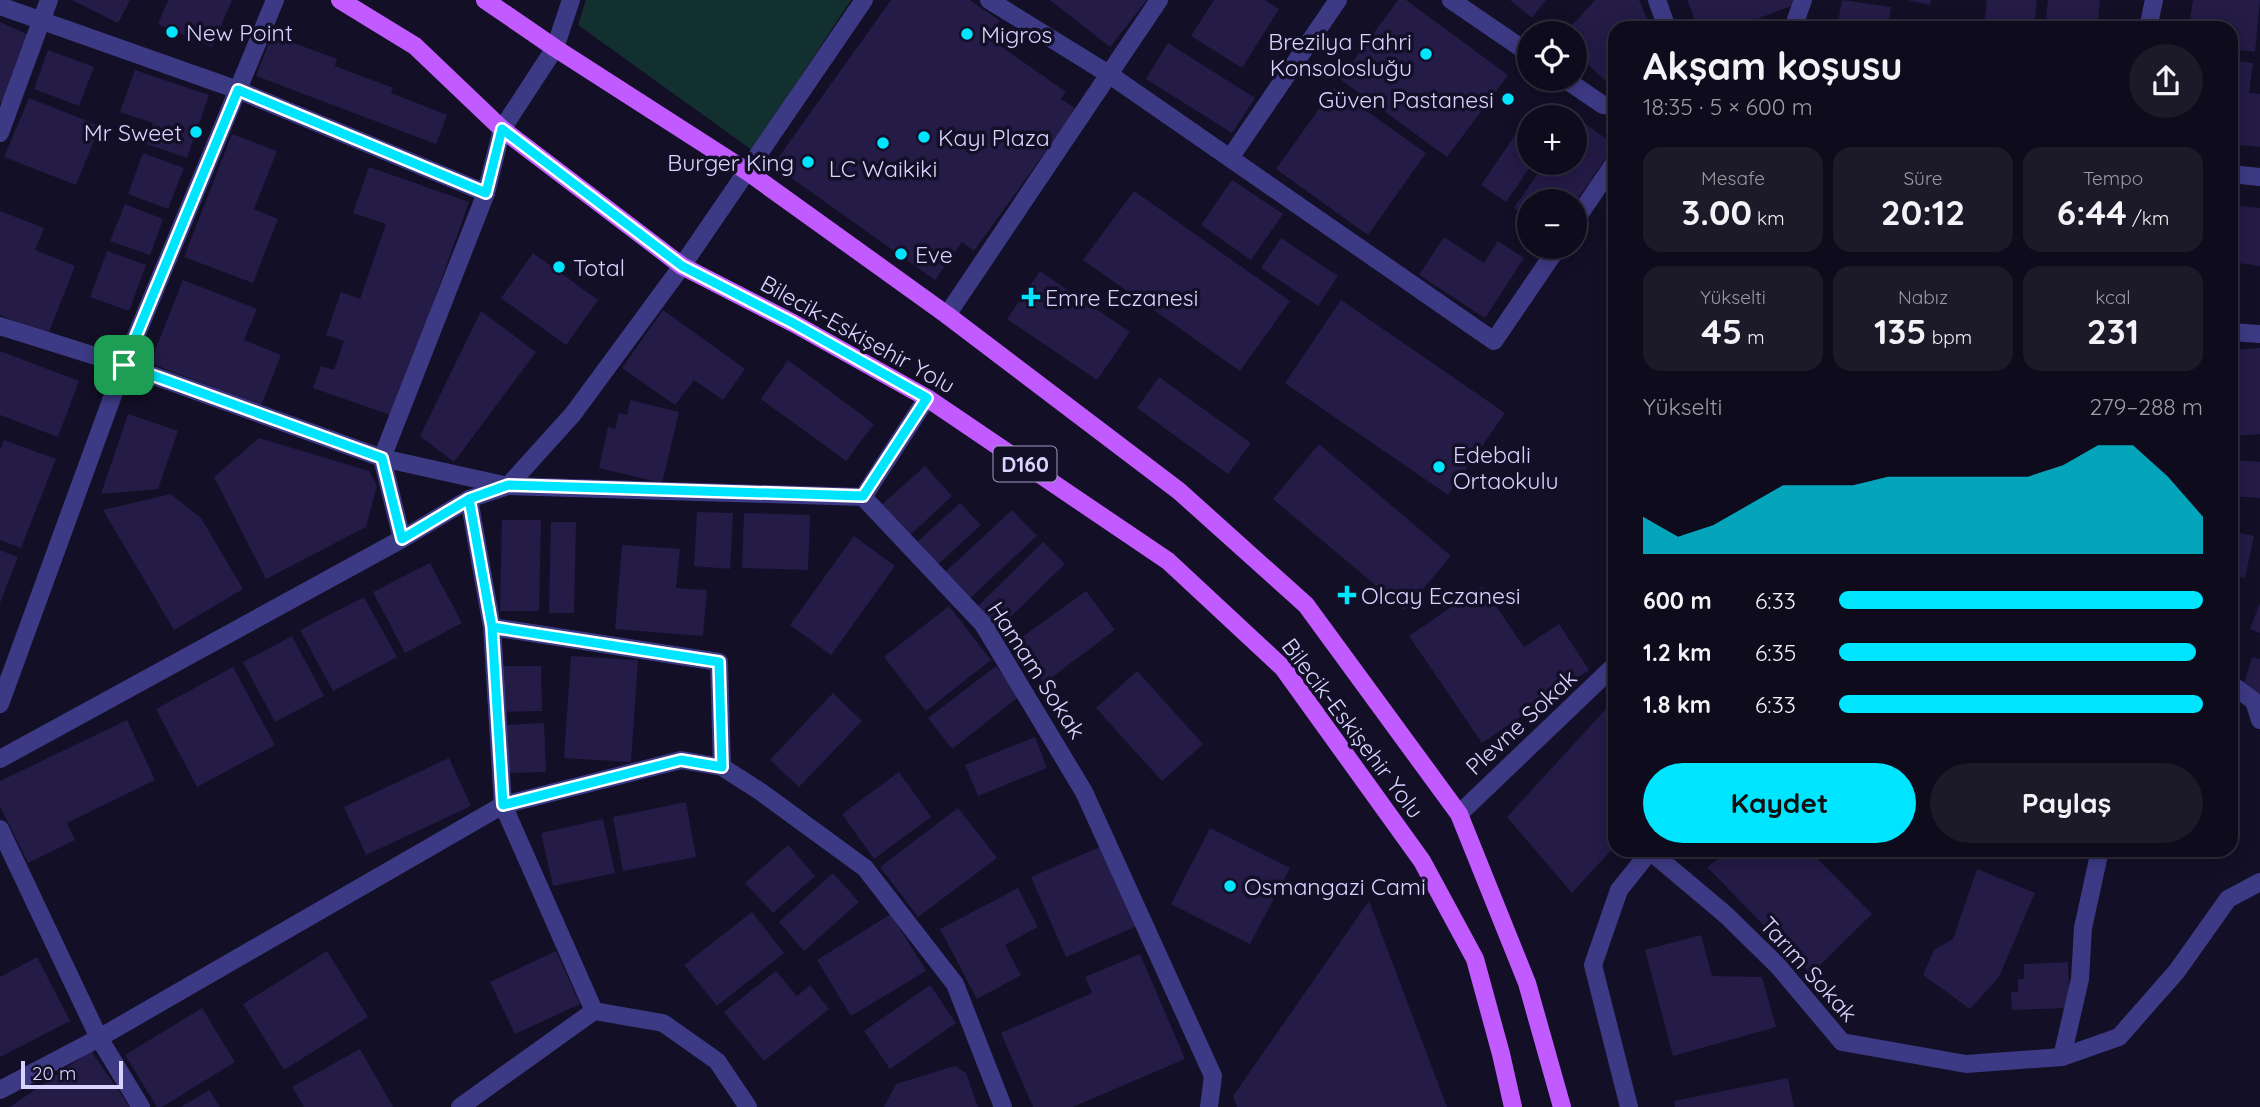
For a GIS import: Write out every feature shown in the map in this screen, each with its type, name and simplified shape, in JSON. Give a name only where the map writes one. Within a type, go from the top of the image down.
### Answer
[{"type":"main road","name":"Bilecik-Eskişehir Yolu","points":[[340,0],[415,46],[502,129],[682,266],[793,323],[927,398],[1168,561],[1283,667],[1422,861],[1475,959],[1502,1054],[1513,1107]]},
{"type":"main road","name":"Bilecik-Eskişehir Yolu","points":[[485,0],[748,172],[947,315],[1179,491],[1306,605],[1459,814],[1527,983],[1562,1107]]},
{"type":"street","points":[[0,133],[49,0]]},
{"type":"street","points":[[0,704],[7,661],[124,365],[275,0]]},
{"type":"street","points":[[402,539],[382,458],[486,193],[502,129],[555,48],[571,0]]},
{"type":"street","points":[[0,760],[402,539],[469,499],[508,485],[573,414],[682,266],[864,0]]},
{"type":"street","points":[[989,0],[1110,75],[1494,341],[1550,259]]},
{"type":"street","points":[[947,315],[1159,0]]},
{"type":"street","points":[[1230,158],[1338,0]]},
{"type":"street","points":[[1451,0],[1517,45]]},
{"type":"street","points":[[1657,0],[1664,21]]},
{"type":"street","points":[[1796,21],[1803,0]]},
{"type":"street","points":[[2150,21],[2154,0]]},
{"type":"street","points":[[0,6],[238,90],[486,193]]},
{"type":"street","points":[[1582,91],[1602,105],[1608,105]]},
{"type":"street","points":[[1587,204],[1608,172]]},
{"type":"street","points":[[2238,175],[2260,177]]},
{"type":"street","points":[[0,326],[124,365],[382,458],[508,485],[863,496],[927,398]]},
{"type":"street","points":[[2238,332],[2260,334]]},
{"type":"street","name":"Hamam Sokak","points":[[863,496],[983,624],[1084,792],[1213,1076],[1209,1107]]},
{"type":"street","points":[[469,499],[492,627],[503,805],[594,1011]]},
{"type":"street","points":[[492,627],[719,662],[722,767]]},
{"type":"street","name":"Plevne Sokak","points":[[1459,814],[1608,673]]},
{"type":"street","points":[[2238,689],[2254,701],[2260,720]]},
{"type":"street","points":[[0,1090],[99,1038],[503,805],[681,760],[722,767],[865,868],[955,984],[1003,1107]]},
{"type":"street","points":[[0,829],[99,1038],[141,1107]]},
{"type":"street","points":[[1629,1107],[1593,965],[1619,890],[1645,857]]},
{"type":"street","name":"Tarım Sokak","points":[[1657,857],[1726,915],[1778,965],[1842,1042],[1966,1064],[2062,1057],[2119,1037],[2177,971],[2228,899],[2260,882]]},
{"type":"street","points":[[2062,1057],[2080,979],[2083,928],[2098,857]]},
{"type":"street","points":[[460,1107],[594,1011],[663,1023],[718,1061],[748,1107]]},
{"type":"green space","points":[[586,0],[851,0],[752,150],[578,25]]},
{"type":"building","points":[[72,0],[130,0],[118,23]]},
{"type":"building","points":[[168,0],[232,0],[212,47],[158,24]]},
{"type":"building","name":"Kayı Plaza","points":[[891,0],[970,0],[1000,21],[988,37],[1066,92],[1061,99],[1076,109],[974,251],[962,242],[935,280],[773,165]]},
{"type":"building","points":[[1050,0],[1147,0],[1110,47]]},
{"type":"building","points":[[1214,0],[1265,0],[1279,9],[1242,68],[1191,36]]},
{"type":"building","points":[[1398,0],[1406,0],[1508,75],[1447,157],[1340,79]]},
{"type":"building","points":[[1510,0],[1546,0],[1532,18]]},
{"type":"building","points":[[1595,0],[1639,0],[1648,21],[1608,21],[1608,83],[1587,64],[1587,21],[1576,21]]},
{"type":"building","points":[[1687,0],[1793,0],[1794,5],[1758,21],[1695,21]]},
{"type":"building","points":[[1842,0],[1891,7],[1889,21],[1838,21]]},
{"type":"building","points":[[1907,0],[1931,0],[1930,5]]},
{"type":"building","points":[[1987,0],[2037,0],[2035,21],[1984,21]]},
{"type":"building","points":[[2048,0],[2100,0],[2098,21],[2046,21]]},
{"type":"building","points":[[2193,0],[2260,0],[2255,52],[2238,50],[2238,21],[2190,21]]},
{"type":"building","points":[[0,22],[31,36],[2,103],[0,102]]},
{"type":"building","points":[[272,35],[337,59],[335,66],[393,88],[391,93],[447,115],[436,144],[256,76]]},
{"type":"building","points":[[1168,43],[1255,98],[1232,133],[1146,79]]},
{"type":"building","points":[[48,50],[94,67],[79,106],[34,89]]},
{"type":"building","points":[[2238,61],[2253,63],[2249,93],[2260,94],[2260,147],[2238,145]]},
{"type":"building","points":[[135,70],[209,95],[187,158],[146,144],[153,123],[120,112]]},
{"type":"building","points":[[1334,88],[1426,153],[1368,235],[1276,169]]},
{"type":"building","points":[[29,98],[100,126],[76,185],[4,157]]},
{"type":"building","points":[[1587,125],[1608,140],[1608,155],[1584,189],[1527,189],[1537,175],[1587,175]]},
{"type":"building","points":[[1517,132],[1517,175],[1525,175],[1506,202],[1481,185]]},
{"type":"building","points":[[232,134],[277,151],[254,209],[278,219],[253,283],[184,257]]},
{"type":"building","points":[[143,153],[184,168],[168,209],[128,194]]},
{"type":"building","points":[[369,167],[469,202],[393,416],[313,388],[321,366],[334,370],[344,341],[326,335],[341,292],[360,299],[386,224],[353,213]]},
{"type":"building","points":[[1232,180],[1283,214],[1251,260],[1201,225]]},
{"type":"building","points":[[1134,191],[1290,301],[1240,371],[1083,260]]},
{"type":"building","points":[[125,204],[163,219],[150,255],[110,241]]},
{"type":"building","points":[[2238,206],[2260,208],[2260,266],[2238,263]]},
{"type":"building","points":[[0,211],[44,228],[35,250],[75,266],[48,334],[0,315]]},
{"type":"building","points":[[1444,237],[1484,263],[1498,241],[1517,253],[1517,259],[1523,259],[1485,318],[1419,275]]},
{"type":"building","points":[[1281,238],[1338,276],[1318,306],[1261,268]]},
{"type":"building","points":[[107,251],[146,265],[129,311],[90,297]]},
{"type":"building","points":[[533,253],[598,300],[566,345],[501,298]]},
{"type":"building","points":[[1040,271],[1130,332],[1097,380],[1007,319]]},
{"type":"building","points":[[183,280],[257,309],[244,340],[281,355],[261,406],[150,363]]},
{"type":"building","points":[[1341,300],[1505,413],[1448,495],[1285,383]]},
{"type":"building","points":[[663,310],[745,369],[723,400],[694,380],[675,405],[622,368]]},
{"type":"building","points":[[481,311],[536,352],[454,462],[420,436]]},
{"type":"building","points":[[2260,348],[2260,434],[2238,436],[2238,350]]},
{"type":"building","points":[[0,351],[79,381],[58,437],[0,415]]},
{"type":"building","points":[[788,360],[874,424],[846,461],[761,399]]},
{"type":"building","points":[[1159,377],[1251,443],[1228,474],[1137,408]]},
{"type":"building","points":[[630,400],[679,412],[662,483],[599,468],[608,427],[615,429],[619,413],[627,415]]},
{"type":"building","points":[[128,414],[178,431],[158,489],[101,494]]},
{"type":"building","points":[[259,438],[369,471],[377,486],[366,527],[266,579],[214,477]]},
{"type":"building","points":[[4,440],[56,459],[21,548],[0,540],[0,450]]},
{"type":"building","points":[[1319,444],[1451,556],[1405,610],[1273,499]]},
{"type":"building","points":[[2238,460],[2260,462],[2260,498],[2238,496]]},
{"type":"building","points":[[925,466],[952,496],[907,538],[878,508]]},
{"type":"building","points":[[171,494],[201,518],[243,589],[174,630],[103,510]]},
{"type":"building","points":[[960,503],[981,525],[936,566],[915,544]]},
{"type":"building","points":[[1012,510],[1037,536],[968,600],[943,574]]},
{"type":"building","points":[[697,512],[733,513],[730,569],[694,566]]},
{"type":"building","points":[[744,513],[810,515],[808,570],[742,568]]},
{"type":"building","points":[[502,520],[541,520],[539,611],[500,611]]},
{"type":"building","points":[[551,522],[576,522],[574,613],[549,613]]},
{"type":"building","points":[[2238,533],[2254,536],[2245,578],[2238,576]]},
{"type":"building","points":[[854,536],[895,566],[831,655],[790,625]]},
{"type":"building","points":[[1043,542],[1065,564],[998,629],[977,607]]},
{"type":"building","points":[[622,545],[680,549],[676,588],[707,590],[703,636],[615,629]]},
{"type":"building","points":[[0,550],[18,557],[0,603]]},
{"type":"building","points":[[430,563],[462,623],[405,653],[373,592]]},
{"type":"building","points":[[1482,586],[1524,647],[1559,624],[1589,670],[1482,743],[1409,636]]},
{"type":"building","points":[[1086,591],[1115,630],[1044,683],[1014,643]]},
{"type":"building","points":[[364,597],[397,657],[333,691],[300,630]]},
{"type":"building","points":[[2260,603],[2260,633],[2250,629]]},
{"type":"building","points":[[949,606],[991,660],[926,711],[884,657]]},
{"type":"building","points":[[292,636],[324,696],[275,722],[243,662]]},
{"type":"building","points":[[571,656],[638,660],[631,762],[564,758]]},
{"type":"building","points":[[2252,657],[2260,659],[2260,695],[2242,690]]},
{"type":"building","points":[[503,666],[541,666],[542,711],[503,712]]},
{"type":"building","points":[[996,666],[1020,696],[952,749],[928,718]]},
{"type":"building","points":[[233,667],[275,745],[197,787],[156,709]]},
{"type":"building","points":[[1137,671],[1203,744],[1162,781],[1096,708]]},
{"type":"building","points":[[833,693],[862,721],[799,787],[770,760]]},
{"type":"building","points":[[1608,707],[1608,854],[1572,893],[1507,817]]},
{"type":"building","points":[[127,720],[155,780],[67,823],[75,840],[28,863],[0,806],[0,781]]},
{"type":"building","points":[[544,723],[546,772],[504,773],[503,725]]},
{"type":"building","points":[[1035,737],[1047,768],[978,796],[965,765]]},
{"type":"building","points":[[449,758],[471,806],[366,855],[344,807]]},
{"type":"building","points":[[899,772],[931,817],[874,859],[842,814]]},
{"type":"building","points":[[686,802],[696,857],[623,871],[613,817]]},
{"type":"building","points":[[958,808],[997,858],[918,917],[880,867]]},
{"type":"building","points":[[603,819],[615,873],[553,886],[541,833]]},
{"type":"building","name":"Osmangazi Cami","points":[[1210,828],[1290,868],[1250,944],[1171,904]]},
{"type":"building","points":[[788,845],[815,876],[773,913],[745,883]]},
{"type":"building","points":[[1102,846],[1137,926],[1066,957],[1031,877]]},
{"type":"building","points":[[1721,857],[1816,857],[1872,914],[1811,974],[1707,867]]},
{"type":"building","points":[[1977,869],[2035,893],[1999,977],[1970,1009],[1923,975],[1934,950],[1953,939]]},
{"type":"building","points":[[833,873],[859,902],[804,951],[779,922]]},
{"type":"building","points":[[1018,888],[1038,927],[1005,945],[1021,975],[977,999],[940,929]]},
{"type":"building","points":[[1369,901],[1447,1107],[1237,1107],[1233,1096]]},
{"type":"building","points":[[752,912],[784,953],[717,1006],[684,965]]},
{"type":"building","points":[[891,914],[926,971],[851,1016],[817,960]]},
{"type":"building","points":[[1701,935],[1712,976],[1762,977],[1776,1027],[1673,1056],[1645,950]]},
{"type":"building","points":[[327,951],[368,1017],[284,1070],[243,1004]]},
{"type":"building","points":[[556,951],[580,1004],[515,1034],[490,982]]},
{"type":"building","points":[[1140,954],[1185,1059],[1073,1107],[1033,1107],[1001,1033],[1092,993],[1085,977]]},
{"type":"building","points":[[37,957],[70,1021],[0,1057],[0,977]]},
{"type":"building","points":[[2068,962],[2070,1008],[2012,1010],[2011,992],[2018,992],[2018,979],[2024,979],[2024,964]]},
{"type":"building","points":[[776,971],[797,996],[810,985],[829,1009],[764,1061],[724,1012]]},
{"type":"building","points":[[930,985],[956,1023],[890,1069],[864,1031]]},
{"type":"building","points":[[202,1008],[235,1062],[162,1107],[157,1107],[125,1055]]},
{"type":"building","points":[[360,1049],[393,1107],[304,1107],[292,1087]]},
{"type":"building","points":[[91,1051],[130,1107],[10,1107]]},
{"type":"building","points":[[955,1066],[966,1073],[978,1107],[884,1107],[896,1084]]},
{"type":"building","points":[[1788,1078],[1794,1107],[1675,1107],[1674,1101]]},
{"type":"building","points":[[209,1090],[220,1107],[181,1107]]},
{"type":"place","name":"New Point","points":[[172,32]]},
{"type":"place","name":"Migros","points":[[967,34]]},
{"type":"place","name":"Brezilya Fahri Konsolosluğu","points":[[1426,54]]},
{"type":"place","name":"Güven Pastanesi","points":[[1508,99]]},
{"type":"place","name":"Mr Sweet","points":[[196,132]]},
{"type":"place","name":"Kayı Plaza","points":[[924,137]]},
{"type":"place","name":"LC Waikiki","points":[[883,143]]},
{"type":"place","name":"Burger King","points":[[808,162]]},
{"type":"place","name":"Eve","points":[[901,254]]},
{"type":"place","name":"Total","points":[[559,267]]},
{"type":"place","name":"Emre Eczanesi","points":[[1031,297]]},
{"type":"place","name":"Edebali Ortaokulu","points":[[1439,467]]},
{"type":"place","name":"Olcay Eczanesi","points":[[1347,595]]},
{"type":"place","name":"Osmangazi Cami","points":[[1230,886]]},
{"type":"route","points":[[124,365],[238,90],[486,193],[502,129],[682,266],[793,323],[927,398],[863,496],[508,485],[469,499],[480,563],[492,627],[719,662],[722,767],[681,760],[503,805],[492,627],[469,499],[402,539],[382,458],[124,365]]}]
